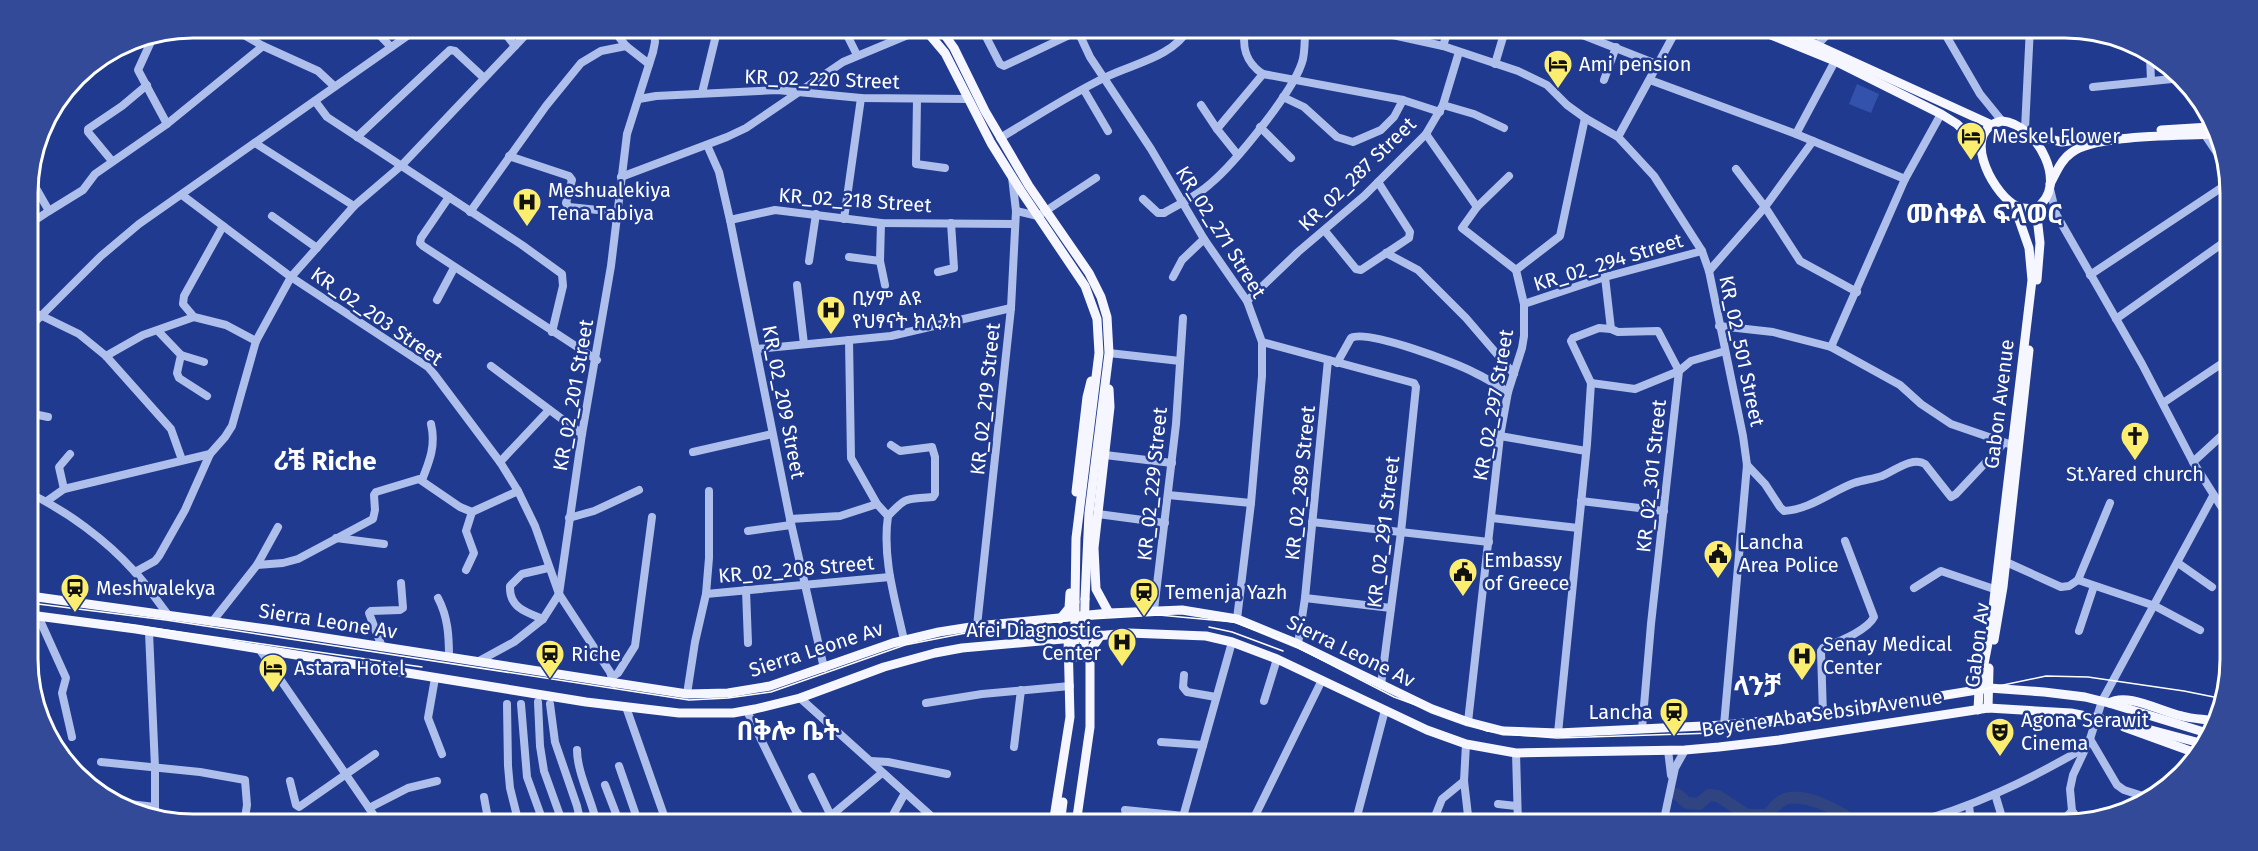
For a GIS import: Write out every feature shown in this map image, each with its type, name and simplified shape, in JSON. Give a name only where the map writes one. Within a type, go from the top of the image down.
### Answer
[{"type":"main road","points":[[933,38],[945,53],[967,99],[1012,176],[1089,273],[1101,297],[1107,317],[1109,353],[1080,601]]},
{"type":"main road","points":[[947,38],[1092,302],[1098,331],[1097,372],[1076,538],[1084,726],[1071,814]]},
{"type":"main road","points":[[1778,38],[1834,61],[1957,124],[1980,147],[1992,179],[1999,190],[2014,205],[2024,208],[2038,207],[2046,199],[2065,158],[2072,151],[2090,144],[2163,136],[2206,128]]},
{"type":"main road","points":[[1810,38],[1818,44],[1992,125]]},
{"type":"main road","points":[[1980,147],[1984,133],[1992,125],[2002,121],[2062,142],[2206,128]]},
{"type":"main road","points":[[2028,132],[2043,153],[2050,187]]},
{"type":"main road","name":"Gabon Avenue","points":[[1999,588],[2011,445],[2032,269],[2029,248],[2014,205]]},
{"type":"main road","name":"Gabon Avenue","points":[[1991,610],[2006,562],[2011,445],[2039,258],[2038,207]]},
{"type":"main road","points":[[1060,619],[1069,608],[1071,526],[1087,397],[1089,386],[1097,372]]},
{"type":"main road","points":[[1106,382],[1109,388],[1110,407],[1094,548],[1096,589],[1109,613]]},
{"type":"main road","name":"Gabon Av","points":[[1984,689],[1999,588]]},
{"type":"main road","name":"Sierra Leone Av","points":[[38,597],[479,661],[687,694],[750,690],[824,668],[904,640],[977,626],[1109,613],[1182,610],[1237,620],[1298,644],[1432,710],[1468,722],[1503,730],[1558,733]]},
{"type":"main road","name":"Gabon Av","points":[[1988,708],[1984,689],[1991,610]]},
{"type":"main road","name":"Sierra Leone Av","points":[[38,617],[626,707],[679,713],[747,711],[800,698],[881,668],[962,648],[1129,633],[1206,636],[1232,642],[1277,659],[1427,730],[1466,744],[1516,753],[1553,753]]},
{"type":"main road","points":[[1078,814],[1090,727],[1090,651],[1101,635]]},
{"type":"main road","points":[[1055,814],[1070,717],[1068,638]]},
{"type":"main road","points":[[1061,814],[1080,657]]},
{"type":"main road","points":[[1978,710],[1984,689]]},
{"type":"main road","name":"Beyene Aba Sebsib Avenue","points":[[1558,733],[1724,726],[1823,715],[1984,689],[2044,692],[2105,702]]},
{"type":"main road","points":[[1936,696],[1939,714]]},
{"type":"main road","points":[[2105,702],[2126,699],[2183,717],[2207,720]]},
{"type":"main road","points":[[2105,702],[2202,731]]},
{"type":"main road","name":"Beyene Aba Sebsib Avenue","points":[[1553,753],[1685,750],[1779,740],[1988,708],[2046,710],[2111,721]]},
{"type":"main road","points":[[2111,721],[2181,737],[2195,744]]},
{"type":"main road","points":[[2111,721],[2136,733],[2190,751]]},
{"type":"main road","points":[[2189,728],[2204,726]]},
{"type":"street","points":[[249,38],[318,71],[334,86]]},
{"type":"street","points":[[382,38],[391,47]]},
{"type":"street","points":[[38,317],[108,250],[140,224],[404,38]]},
{"type":"street","points":[[509,38],[515,46]]},
{"type":"street","name":"KR_02_203 Street","points":[[523,38],[402,165],[354,206],[291,277],[344,314],[428,367],[500,462],[518,491],[535,526],[559,594],[613,681]]},
{"type":"street","points":[[620,38],[626,46],[650,64]]},
{"type":"street","name":"KR_02_201 Street","points":[[479,661],[514,642],[543,619],[559,594],[582,434],[597,360],[627,134],[650,64],[655,38]]},
{"type":"street","points":[[702,93],[715,38]]},
{"type":"street","points":[[848,38],[857,55]]},
{"type":"street","points":[[621,177],[746,128],[835,66],[900,38]]},
{"type":"street","points":[[987,38],[1000,64],[1004,66],[1059,38]]},
{"type":"street","name":"KR_02_271 Street","points":[[1081,38],[1090,57],[1151,149],[1204,239],[1247,301],[1262,342],[1262,376],[1251,502],[1237,620]]},
{"type":"street","points":[[1000,138],[1105,78],[1162,54],[1183,38]]},
{"type":"street","points":[[1244,38],[1244,49],[1251,64],[1263,74],[1474,114],[1504,128]]},
{"type":"street","points":[[1143,199],[1161,214],[1210,185],[1260,128],[1294,80],[1303,60],[1304,38]]},
{"type":"street","name":"KR_02_501 Street","points":[[1416,38],[1518,71],[1541,82],[1585,118],[1618,137],[1654,176],[1702,251],[1709,271],[1747,465],[1724,726]]},
{"type":"street","points":[[1443,46],[1446,38]]},
{"type":"street","points":[[1495,64],[1503,38]]},
{"type":"street","points":[[1592,38],[1659,65]]},
{"type":"street","points":[[1618,137],[1672,38]]},
{"type":"street","points":[[1818,44],[1824,38]]},
{"type":"street","points":[[1947,38],[1980,94],[2002,121]]},
{"type":"street","points":[[2028,132],[2030,38]]},
{"type":"street","points":[[150,44],[138,70],[167,124]]},
{"type":"street","points":[[38,218],[83,190],[95,174],[167,124],[263,46]]},
{"type":"street","points":[[470,212],[546,106],[581,63],[601,51],[626,46]]},
{"type":"street","points":[[1604,80],[1616,47]]},
{"type":"street","points":[[357,137],[450,50],[455,51],[484,78]]},
{"type":"street","name":"KR_02_287 Street","points":[[1247,301],[1298,252],[1325,231],[1378,182],[1426,134],[1442,108],[1459,52]]},
{"type":"street","points":[[1796,134],[1834,61]]},
{"type":"street","points":[[2150,63],[2151,80]]},
{"type":"street","points":[[1217,129],[1263,74]]},
{"type":"street","points":[[2093,87],[2171,79]]},
{"type":"street","points":[[1650,80],[1796,134],[1905,179]]},
{"type":"street","points":[[112,161],[88,129],[122,106],[147,85]]},
{"type":"street","name":"KR_02_220 Street","points":[[639,99],[702,93],[777,90],[861,98],[967,99]]},
{"type":"street","points":[[1084,90],[1108,131]]},
{"type":"street","points":[[1283,97],[1304,107],[1337,136],[1353,142],[1381,130],[1394,117],[1403,100]]},
{"type":"street","points":[[844,219],[861,98]]},
{"type":"street","points":[[917,99],[916,164],[945,168]]},
{"type":"street","points":[[315,101],[327,117],[522,244],[561,274],[563,286],[552,332]]},
{"type":"street","points":[[1201,105],[1238,154]]},
{"type":"street","points":[[1831,347],[1905,179],[1941,114]]},
{"type":"street","points":[[1509,176],[1477,207],[1463,225],[1464,231],[1515,270],[1560,236],[1585,118]]},
{"type":"street","points":[[1260,128],[1291,159]]},
{"type":"street","points":[[1426,134],[1477,207]]},
{"type":"street","points":[[1709,271],[1765,207],[1813,141]]},
{"type":"street","points":[[255,143],[354,206]]},
{"type":"street","name":"KR_02_209 Street","points":[[707,145],[719,172],[730,220],[790,522],[824,668]]},
{"type":"street","points":[[509,156],[569,176],[572,180],[566,203],[569,207],[617,212]]},
{"type":"street","points":[[1736,169],[1765,207],[1800,261],[1857,292]]},
{"type":"street","name":"KR_02_219 Street","points":[[977,626],[1011,308],[1016,211],[1012,176]]},
{"type":"street","points":[[1016,211],[1042,213],[1096,178]]},
{"type":"street","points":[[1325,231],[1356,269],[1365,269],[1411,235],[1378,182]]},
{"type":"street","points":[[2050,187],[2056,214],[2163,403],[2193,462],[2220,506]]},
{"type":"street","points":[[2090,275],[2220,189]]},
{"type":"street","points":[[38,192],[49,211]]},
{"type":"street","points":[[135,572],[155,561],[159,556],[185,510],[210,454],[232,426],[256,341],[291,277],[182,195]]},
{"type":"street","points":[[449,197],[420,243],[454,268],[597,360]]},
{"type":"street","points":[[2038,207],[2056,214]]},
{"type":"street","name":"KR_02_218 Street","points":[[730,220],[775,210],[881,223],[1014,224]]},
{"type":"street","points":[[809,261],[816,214]]},
{"type":"street","points":[[272,216],[316,248]]},
{"type":"street","points":[[938,272],[954,268],[951,222]]},
{"type":"street","points":[[881,223],[880,261],[885,285]]},
{"type":"street","points":[[223,226],[183,300],[184,307],[194,317],[226,325],[256,341]]},
{"type":"street","points":[[1173,277],[1182,260],[1204,239]]},
{"type":"street","points":[[2116,319],[2220,245]]},
{"type":"street","name":"KR_02_294 Street","points":[[1524,304],[1605,277],[1702,251]]},
{"type":"street","points":[[1386,253],[1418,270],[1466,318],[1514,374]]},
{"type":"street","points":[[849,256],[880,261]]},
{"type":"street","points":[[437,300],[454,268]]},
{"type":"street","name":"KR_02_297 Street","points":[[1468,722],[1500,436],[1508,392],[1522,348],[1524,304],[1515,270]]},
{"type":"street","points":[[1605,277],[1611,329]]},
{"type":"street","points":[[797,285],[804,344]]},
{"type":"street","points":[[757,350],[891,336],[1011,308]]},
{"type":"street","points":[[40,315],[80,334],[106,356],[171,429],[182,460]]},
{"type":"street","points":[[106,356],[128,342],[194,317]]},
{"type":"street","name":"KR_02_229 Street","points":[[1154,610],[1172,463],[1183,318]]},
{"type":"street","points":[[1719,326],[1773,332],[1831,347],[1900,385],[1921,404],[1951,424],[2011,445],[1951,497],[1925,464],[1921,461],[1913,461],[1879,477],[1855,483],[1808,504],[1784,510],[1779,507],[1765,484],[1747,465]]},
{"type":"street","points":[[1558,733],[1591,383],[1571,341],[1577,336],[1599,328],[1618,332],[1658,332],[1679,371]]},
{"type":"street","points":[[158,331],[181,355],[204,362]]},
{"type":"street","points":[[1262,342],[1337,363],[1352,338],[1360,335],[1453,363],[1508,392]]},
{"type":"street","points":[[849,340],[851,459],[877,504],[888,516]]},
{"type":"street","points":[[1591,383],[1635,388],[1655,383],[1679,371],[1691,361],[1725,351]]},
{"type":"street","points":[[1109,353],[1180,361]]},
{"type":"street","points":[[181,355],[177,376],[207,396]]},
{"type":"street","name":"KR_02_289 Street","points":[[1298,644],[1305,598],[1328,360]]},
{"type":"street","name":"KR_02_291 Street","points":[[1337,363],[1414,383],[1416,387],[1401,532],[1381,685]]},
{"type":"street","points":[[2163,403],[2220,365]]},
{"type":"street","points":[[491,366],[582,434]]},
{"type":"street","name":"KR_02_301 Street","points":[[1642,729],[1679,371]]},
{"type":"street","points":[[500,462],[549,410]]},
{"type":"street","points":[[38,415],[48,417]]},
{"type":"street","points":[[422,480],[433,447],[434,437],[431,424]]},
{"type":"street","points":[[693,452],[772,434]]},
{"type":"street","points":[[1500,436],[1586,451]]},
{"type":"street","points":[[2193,462],[2220,437]]},
{"type":"street","points":[[891,445],[900,452],[932,447],[934,457],[935,494],[933,497],[903,500],[888,516],[886,546],[890,577],[904,640]]},
{"type":"street","points":[[64,489],[59,467],[70,454]]},
{"type":"street","points":[[47,501],[64,489],[210,454]]},
{"type":"street","points":[[1105,455],[1172,463]]},
{"type":"street","points":[[257,565],[298,559],[372,519],[375,510],[374,493],[418,479],[460,507],[472,512],[518,491]]},
{"type":"street","points":[[569,518],[594,511],[639,490]]},
{"type":"street","points":[[687,694],[705,594],[709,558],[709,491]]},
{"type":"street","points":[[1168,495],[1251,502]]},
{"type":"street","points":[[2072,811],[2070,789],[2073,775],[2089,743],[2097,718],[2213,496]]},
{"type":"street","points":[[38,498],[47,501],[106,544],[135,572],[169,616]]},
{"type":"street","points":[[1581,501],[1664,511]]},
{"type":"street","points":[[2006,562],[2061,587],[2069,586],[2078,580],[2110,503]]},
{"type":"street","points":[[748,531],[790,522],[840,516],[877,504]]},
{"type":"street","points":[[466,570],[474,553],[466,531],[472,512]]},
{"type":"street","points":[[1098,514],[1165,523]]},
{"type":"street","points":[[613,681],[635,646],[652,517]]},
{"type":"street","points":[[1492,518],[1578,528]]},
{"type":"street","points":[[1312,522],[1489,542]]},
{"type":"street","points":[[212,622],[257,565],[279,526]]},
{"type":"street","points":[[336,538],[384,544]]},
{"type":"street","points":[[1823,715],[1821,651],[1849,636],[1872,621],[1874,617],[1845,541]]},
{"type":"street","points":[[2178,563],[2212,587]]},
{"type":"street","points":[[543,619],[522,611],[514,604],[510,586],[522,574],[548,568]]},
{"type":"street","points":[[1914,588],[1941,571],[1999,588]]},
{"type":"street","name":"KR_02_208 Street","points":[[705,594],[890,577]]},
{"type":"street","points":[[2078,580],[2155,606],[2200,630]]},
{"type":"street","points":[[382,647],[369,614],[371,611],[403,608],[401,583]]},
{"type":"street","points":[[2079,631],[2094,586]]},
{"type":"street","points":[[746,590],[748,643]]},
{"type":"street","points":[[438,598],[445,613],[449,636],[449,657]]},
{"type":"street","points":[[1305,598],[1391,608]]},
{"type":"street","points":[[38,624],[66,678],[62,693],[72,737]]},
{"type":"street","points":[[146,806],[155,807],[149,632]]},
{"type":"street","points":[[1185,813],[1232,642]]},
{"type":"street","points":[[260,650],[373,814]]},
{"type":"street","points":[[1264,701],[1277,659]]},
{"type":"street","points":[[1184,675],[1183,687],[1187,692],[1216,697]]},
{"type":"street","points":[[435,678],[428,718],[442,753]]},
{"type":"street","points":[[1256,813],[1322,680]]},
{"type":"street","points":[[926,703],[1070,686]]},
{"type":"street","points":[[1014,747],[1021,690]]},
{"type":"street","points":[[800,698],[927,814]]},
{"type":"street","points":[[538,702],[540,746],[544,771],[560,814]]},
{"type":"street","points":[[507,704],[508,766],[510,788],[516,814]]},
{"type":"street","points":[[521,704],[527,777],[540,814]]},
{"type":"street","points":[[550,704],[555,742],[579,814]]},
{"type":"street","points":[[626,707],[663,814]]},
{"type":"street","points":[[1358,813],[1385,710]]},
{"type":"street","points":[[747,711],[798,814]]},
{"type":"street","points":[[1161,742],[1203,745]]},
{"type":"street","points":[[1948,813],[1995,795],[2045,770],[2089,743]]},
{"type":"street","points":[[2089,743],[2117,785],[2139,795]]},
{"type":"street","points":[[1466,744],[1464,781],[1467,813]]},
{"type":"street","points":[[577,750],[578,762],[595,814]]},
{"type":"street","points":[[1668,750],[1671,785]]},
{"type":"street","points":[[1666,813],[1677,762],[1685,750]]},
{"type":"street","points":[[1516,753],[1517,813]]},
{"type":"street","points":[[290,781],[298,807],[345,772],[375,754]]},
{"type":"street","points":[[871,761],[888,762],[946,774]]},
{"type":"street","points":[[101,762],[245,780],[245,814]]},
{"type":"street","points":[[619,766],[635,814]]},
{"type":"street","points":[[834,814],[882,773]]},
{"type":"street","points":[[812,777],[830,814]]},
{"type":"street","points":[[369,808],[408,788],[437,781]]},
{"type":"street","points":[[1435,813],[1442,799],[1464,781]]},
{"type":"street","points":[[605,785],[616,814]]},
{"type":"street","points":[[894,814],[905,793]]},
{"type":"street","points":[[1995,795],[2001,813]]},
{"type":"street","points":[[484,796],[487,814]]},
{"type":"street","points":[[1498,804],[1516,806]]},
{"type":"street","points":[[1969,805],[1970,813]]},
{"type":"street","points":[[1125,810],[1152,813]]},
{"type":"shaded area","points":[[1857,84],[1879,94],[1871,113],[1849,104]]},
{"type":"waterway","points":[[1677,794],[1687,803],[1699,804],[1709,795],[1718,796],[1744,813]]},
{"type":"waterway","points":[[1769,813],[1785,799],[1793,798],[1812,800],[1839,813]]},
{"type":"tram line","points":[[38,604],[166,620],[689,700],[771,692],[905,645],[976,631],[1073,620],[1159,615],[1234,622],[1287,642],[1394,697],[1487,731],[1557,738],[1714,733],[1823,719],[1927,701],[2046,676],[2088,677],[2215,697]]},
{"type":"tram line","points":[[111,622],[422,667]]},
{"type":"tram line","points":[[1209,627],[1232,632],[1283,651]]},
{"type":"place","name":"Ami pension","points":[[1558,90]]},
{"type":"place","name":"Meskel Flower","points":[[1971,162]]},
{"type":"place","name":"Meshualekiya Tena Tabiya","points":[[527,228]]},
{"type":"place","name":"ቢሃም ልዩ የህፃናት ክሊንክ","points":[[831,336]]},
{"type":"place","name":"St.Yared church","points":[[2135,462]]},
{"type":"place","name":"Lancha Area Police","points":[[1718,580]]},
{"type":"place","name":"Embassy of Greece","points":[[1463,598]]},
{"type":"place","name":"Meshwalekya","points":[[75,614]]},
{"type":"place","name":"Temenja Yazh","points":[[1144,618]]},
{"type":"place","name":"Afei Diagnostic Center","points":[[1122,668]]},
{"type":"place","name":"Riche","points":[[550,680]]},
{"type":"place","name":"Senay Medical Center","points":[[1802,682]]},
{"type":"place","name":"Astara Hotel","points":[[273,694]]},
{"type":"place","name":"Lancha","points":[[1674,738]]},
{"type":"place","name":"Agona Serawit Cinema","points":[[2000,758]]},
{"type":"district","name":"መስቀል ፍላወር","points":[[1984,214]]},
{"type":"district","name":"ሪቼ Riche","points":[[325,461]]},
{"type":"district","name":"ላንቻ","points":[[1757,686]]},
{"type":"district","name":"በቅሎ ቤት","points":[[788,731]]}]
